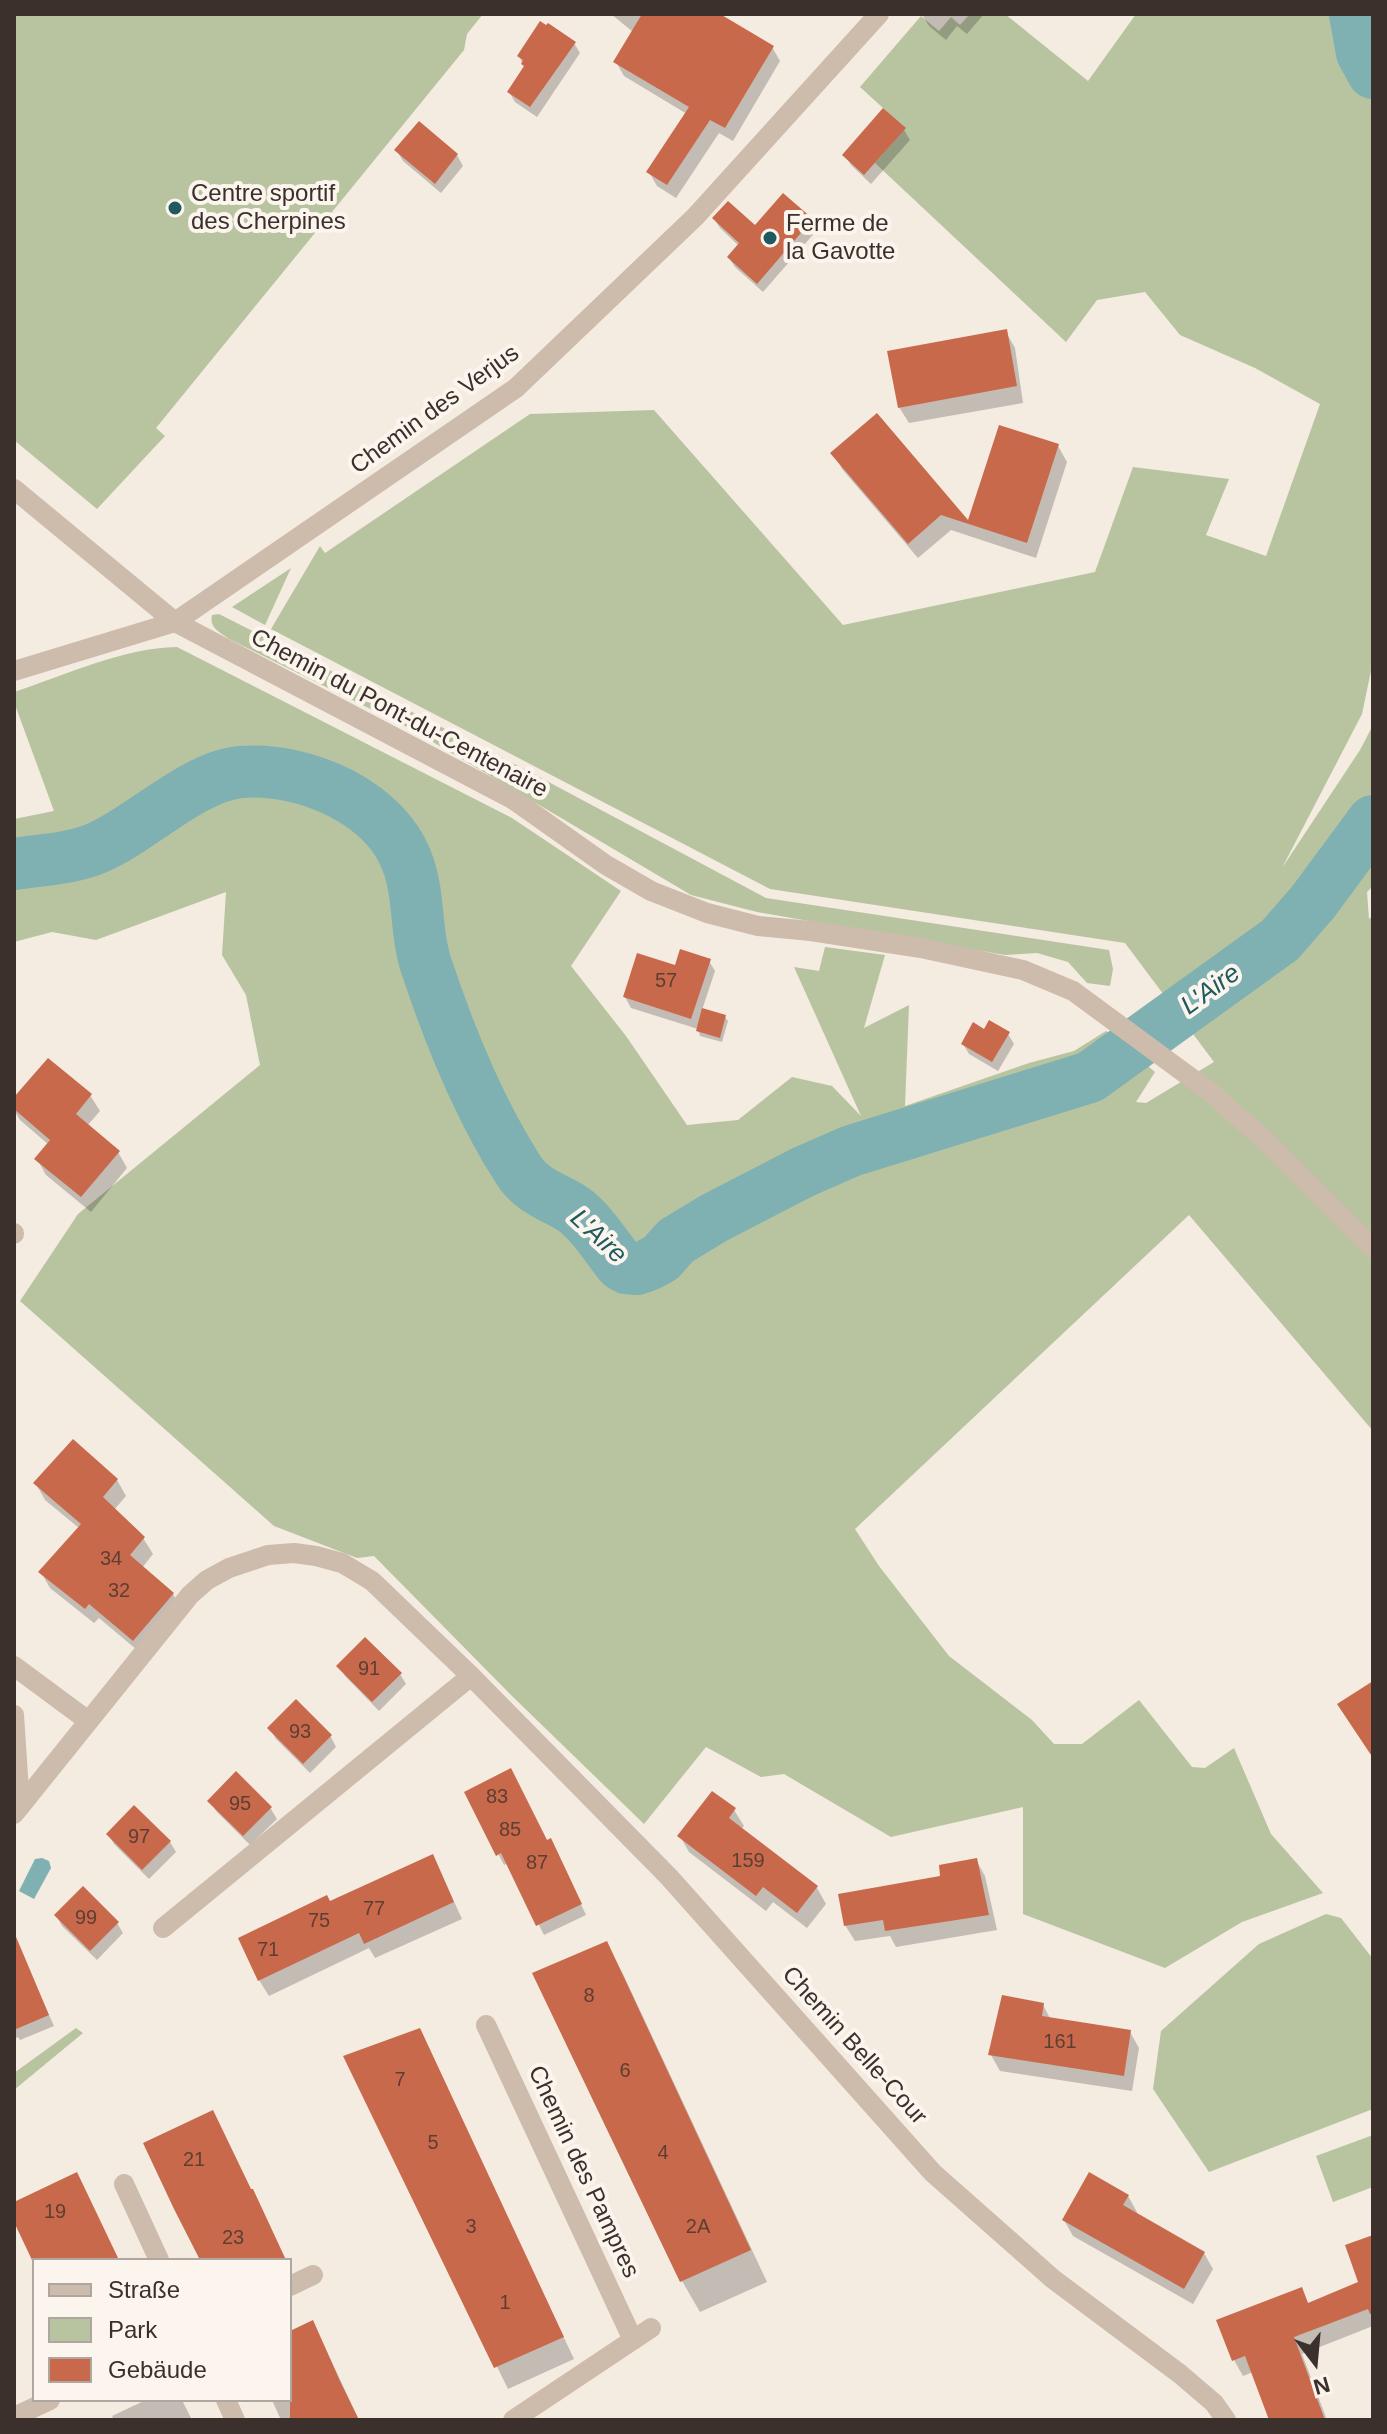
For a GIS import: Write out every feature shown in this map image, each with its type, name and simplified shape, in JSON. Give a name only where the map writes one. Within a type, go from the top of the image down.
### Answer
[{"type":"street","name":"Chemin des Verjus","points":[[14,671],[175,622],[516,388],[695,217],[879,14]]},
{"type":"street","name":"Chemin du Pont-du-Centenaire","points":[[14,489],[175,622],[514,800],[617,872],[677,903],[758,926],[921,948],[1023,970],[1073,991],[1176,1070],[1209,1091],[1268,1143],[1373,1248]]},
{"type":"street","name":"Chemin Belle-Cour","points":[[17,1810],[190,1595],[207,1580],[248,1560],[268,1555],[294,1553],[342,1563],[372,1581],[471,1676],[669,1877],[933,2173],[1053,2279],[1180,2374],[1214,2403],[1226,2420]]},
{"type":"street","points":[[14,1666],[87,1720]]},
{"type":"street","points":[[163,1928],[471,1676]]},
{"type":"street","points":[[14,1715],[17,1810]]},
{"type":"street","name":"Chemin des Pampres","points":[[486,2025],[633,2340]]},
{"type":"street","points":[[124,2184],[158,2258]]},
{"type":"street","points":[[292,2285],[313,2275]]},
{"type":"street","points":[[513,2420],[651,2328]]},
{"type":"street","points":[[14,2417],[46,2402]]},
{"type":"green space","name":"Centre sportif des Cherpines","points":[[14,14],[483,14],[467,34],[464,50],[156,428],[165,436],[97,509],[14,440]]},
{"type":"green space","points":[[970,14],[1005,14],[1088,81],[1136,14],[1373,14],[1373,661],[1362,714],[1282,868],[1360,750],[1373,725],[1373,886],[1367,892],[1369,919],[1373,916],[1373,1431],[1189,1215],[855,1529],[879,1566],[949,1656],[1032,1720],[1054,1744],[1082,1744],[1139,1700],[1192,1767],[1205,1768],[1234,1748],[1271,1834],[1323,1893],[1242,1922],[1165,1968],[1023,1914],[1023,1807],[891,1837],[784,1774],[761,1777],[706,1747],[644,1824],[374,1556],[357,1558],[274,1526],[20,1301],[78,1214],[260,1065],[246,995],[222,955],[226,892],[96,940],[52,932],[14,942],[14,819],[54,811],[14,702],[14,692],[136,652],[177,647],[512,818],[621,891],[571,966],[626,1036],[687,1125],[738,1120],[792,1077],[832,1086],[861,1116],[794,967],[819,971],[825,947],[885,955],[864,1028],[909,1005],[905,1106],[1029,1063],[1074,1051],[1106,1031],[1155,1072],[1136,1102],[1146,1103],[1214,1062],[1125,943],[770,889],[271,629],[320,546],[325,553],[530,414],[654,410],[843,625],[1095,572],[1133,467],[1229,479],[1206,535],[1266,556],[1320,404],[1255,368],[1180,335],[1145,292],[1097,300],[1066,342],[875,163],[905,128],[860,87],[921,16],[939,31],[951,17],[960,25]]},
{"type":"green space","points":[[291,568],[265,625],[232,607]]},
{"type":"green space","points":[[219,614],[528,771],[766,898],[1109,950],[1113,969],[1110,986],[1087,983],[1068,962],[1037,953],[1005,955],[757,912],[691,895],[411,729],[229,639],[212,623],[212,615]]},
{"type":"green space","points":[[1326,1914],[1341,1918],[1373,1959],[1373,2109],[1209,2172],[1153,2089],[1161,2031],[1259,1944]]},
{"type":"green space","points":[[76,2028],[83,2033],[14,2090],[14,2073]]},
{"type":"green space","points":[[1373,2135],[1373,2187],[1333,2202],[1316,2156]]},
{"type":"water","points":[[35,1859],[49,1861],[51,1868],[34,1899],[19,1891]]},
{"type":"building","points":[[642,14],[720,14],[774,46],[725,128],[710,120],[667,185],[646,172],[689,107],[613,62]]},
{"type":"building","points":[[540,21],[576,42],[530,107],[507,92],[524,66],[521,64],[523,60],[517,56]]},
{"type":"building","points":[[883,108],[906,128],[864,175],[842,155]]},
{"type":"building","points":[[419,121],[458,154],[435,184],[394,150]]},
{"type":"building","name":"Ferme de la Gavotte","points":[[783,193],[813,219],[757,284],[727,257],[739,243],[712,218],[728,201],[755,225]]},
{"type":"building","points":[[1007,329],[1017,386],[898,408],[887,351]]},
{"type":"building","points":[[877,413],[968,520],[999,425],[1059,444],[1027,543],[941,515],[908,544],[830,453]]},
{"type":"building","points":[[680,949],[711,959],[691,1019],[623,997],[637,953],[675,965]]},
{"type":"building","points":[[702,1008],[726,1015],[720,1038],[696,1031]]},
{"type":"building","points":[[989,1020],[1010,1032],[992,1062],[961,1044],[973,1022],[984,1029]]},
{"type":"building","points":[[48,1058],[92,1094],[76,1114],[120,1151],[81,1197],[34,1159],[50,1140],[14,1109],[14,1097]]},
{"type":"building","points":[[73,1439],[118,1479],[103,1497],[145,1537],[130,1555],[174,1593],[133,1641],[89,1604],[85,1609],[38,1572],[81,1524],[33,1483]]},
{"type":"building","points":[[365,1637],[402,1673],[372,1702],[336,1666]]},
{"type":"building","points":[[1373,1681],[1373,1758],[1337,1704]]},
{"type":"building","points":[[296,1699],[332,1735],[303,1764],[267,1728]]},
{"type":"building","points":[[511,1768],[547,1840],[551,1838],[582,1904],[536,1926],[501,1853],[496,1856],[464,1792]]},
{"type":"building","points":[[236,1771],[272,1807],[243,1836],[207,1801]]},
{"type":"building","points":[[712,1791],[736,1808],[729,1818],[818,1886],[797,1913],[763,1887],[756,1896],[677,1836]]},
{"type":"building","points":[[134,1805],[171,1841],[142,1870],[106,1834]]},
{"type":"building","points":[[433,1854],[454,1902],[364,1944],[359,1933],[258,1981],[238,1938],[327,1895],[330,1901]]},
{"type":"building","points":[[977,1858],[989,1915],[885,1931],[883,1920],[844,1926],[838,1894],[940,1876],[939,1865]]},
{"type":"building","points":[[83,1886],[119,1922],[90,1951],[54,1915]]},
{"type":"building","points":[[14,1932],[49,2015],[14,2030]]},
{"type":"building","points":[[607,1941],[751,2250],[680,2282],[532,1973]]},
{"type":"building","points":[[1002,1995],[1044,2003],[1042,2016],[1131,2030],[1124,2076],[988,2055]]},
{"type":"building","points":[[420,2028],[564,2337],[494,2368],[343,2056]]},
{"type":"building","points":[[213,2110],[285,2258],[199,2258],[143,2143]]},
{"type":"building","points":[[77,2172],[118,2258],[32,2260],[14,2222],[14,2202]]},
{"type":"building","points":[[1089,2172],[1129,2195],[1123,2205],[1205,2252],[1184,2289],[1062,2220]]},
{"type":"building","points":[[1373,2235],[1373,2314],[1368,2309],[1294,2337],[1325,2420],[1269,2420],[1245,2356],[1232,2361],[1216,2320],[1302,2287],[1308,2303],[1358,2282],[1345,2245]]},
{"type":"building","points":[[313,2320],[359,2420],[290,2420],[292,2330]]},
{"type":"waterway","name":"L'Aire","points":[[1355,14],[1362,53],[1373,73]]},
{"type":"waterway","name":"L'Aire","points":[[14,864],[66,857],[97,848],[204,783],[241,772],[265,772],[316,783],[341,793],[363,807],[383,824],[398,844],[409,867],[421,943],[445,1020],[491,1123],[519,1171],[530,1184],[580,1215],[620,1264],[637,1269],[661,1258],[676,1241],[714,1218],[851,1151],[1090,1077],[1280,940],[1313,902],[1373,821]]},
{"type":"place","name":"Centre sportif des Cherpines","points":[[175,208]]},
{"type":"place","name":"Ferme de la Gavotte","points":[[770,238]]}]
